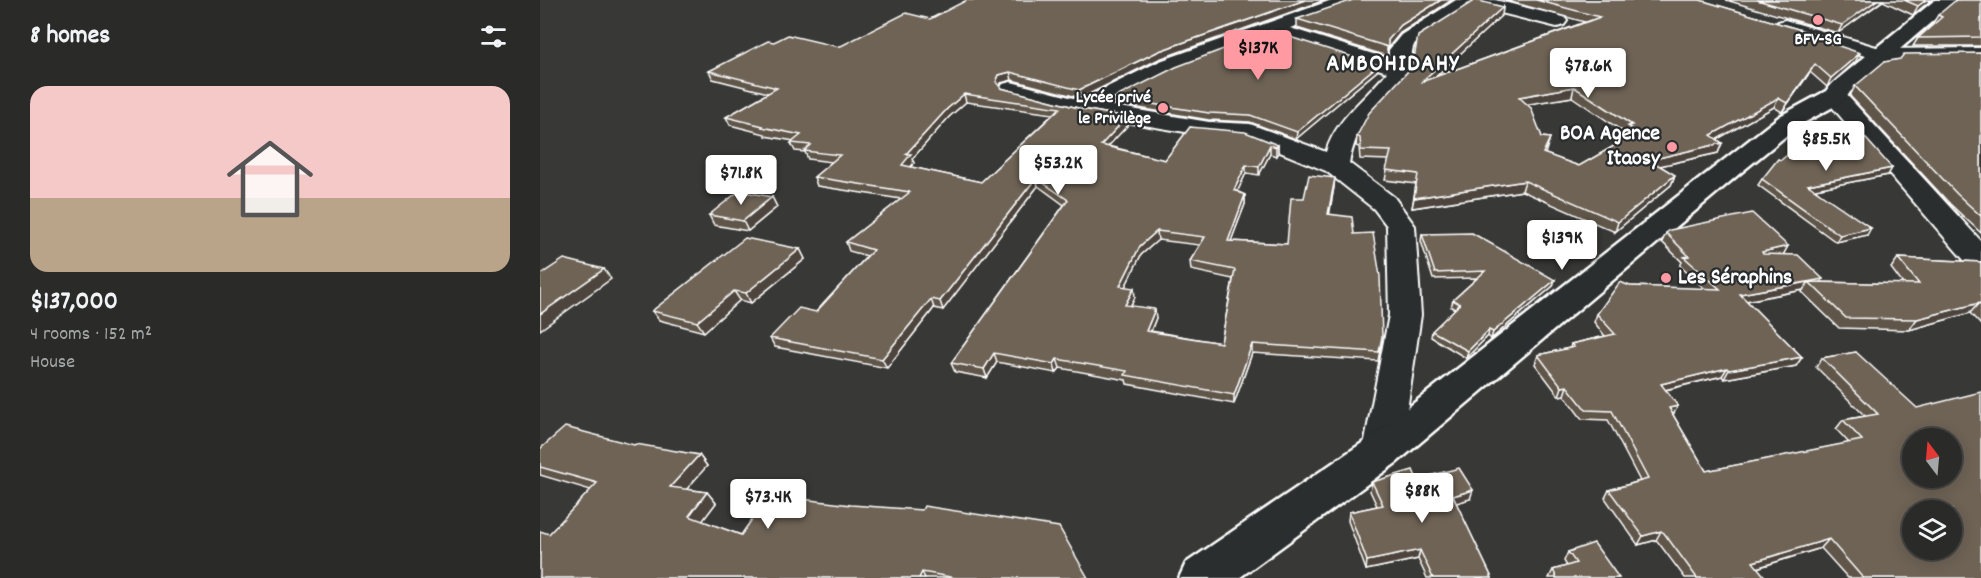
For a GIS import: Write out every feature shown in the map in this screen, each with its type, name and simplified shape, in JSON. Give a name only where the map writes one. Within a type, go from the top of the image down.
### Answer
[{"type":"street","points":[[1084,108],[1168,66],[1350,0]]},
{"type":"street","points":[[1335,165],[1341,143],[1354,120],[1384,91],[1400,69],[1400,50],[1408,39],[1470,0],[1518,12],[1555,8]]},
{"type":"street","points":[[1518,12],[1535,0]]},
{"type":"street","points":[[1202,578],[1382,451],[1772,134],[1789,121],[1835,96],[1842,87],[1947,0]]},
{"type":"street","points":[[1769,21],[1882,55],[1981,54]]},
{"type":"street","points":[[1268,28],[1400,69]]},
{"type":"street","points":[[1011,89],[1084,108],[1209,129],[1250,131],[1335,165],[1384,203],[1401,226],[1405,315],[1382,451]]},
{"type":"street","points":[[1835,96],[1981,260]]},
{"type":"building","points":[[967,0],[1305,0],[1159,51],[1079,90],[1010,72],[999,75],[996,82],[1001,88],[1082,109],[1127,117],[1101,145],[1165,160],[1190,127],[1245,132],[1278,145],[1276,147],[1270,145],[1259,167],[1246,165],[1234,190],[1245,195],[1228,241],[1287,244],[1291,198],[1304,198],[1309,175],[1335,178],[1328,214],[1352,217],[1354,234],[1373,233],[1380,276],[1382,337],[1379,352],[1252,344],[1234,395],[1125,375],[1127,371],[1057,359],[1054,364],[994,353],[984,369],[951,363],[1068,200],[1036,178],[940,301],[931,299],[882,359],[770,338],[799,308],[816,312],[873,250],[846,242],[910,192],[814,177],[840,155],[804,151],[811,145],[791,143],[801,135],[726,117],[777,88],[709,71],[768,41],[774,42],[788,35],[839,47],[906,13],[930,19]],"holes":[[[964,94],[1060,108],[981,182],[902,165],[911,154],[906,154]],[[1157,231],[1205,237],[1190,261],[1235,270],[1221,343],[1146,331],[1155,309],[1125,305],[1134,288],[1120,286],[1140,246]]]},
{"type":"building","points":[[1353,0],[1441,0],[1401,25],[1388,40],[1388,47],[1297,19]]},
{"type":"building","points":[[1475,0],[1503,7],[1421,82],[1600,17],[1536,0],[1700,0],[1825,37],[1821,40],[1860,53],[1831,78],[1815,64],[1787,103],[1778,98],[1711,135],[1722,143],[1650,160],[1675,175],[1618,222],[1525,181],[1414,198],[1418,174],[1386,170],[1391,151],[1361,150],[1360,138],[1357,136],[1369,113],[1409,70],[1418,36]],"holes":[[[1574,87],[1632,125],[1628,126],[1637,133],[1579,166],[1543,153],[1550,138],[1542,137],[1531,108],[1519,97]]]},
{"type":"building","points":[[1757,0],[1877,0],[1842,25]]},
{"type":"building","points":[[1904,0],[1926,0],[1918,6]]},
{"type":"building","points":[[1956,0],[1981,0],[1981,37],[1918,38],[1942,17],[1938,15]]},
{"type":"building","points":[[1271,31],[1378,65],[1297,132],[1250,115],[1209,113],[1114,98],[1176,67]]},
{"type":"building","points":[[1981,53],[1981,216],[1957,194],[1855,86],[1884,62],[1900,59],[1904,54]]},
{"type":"building","points":[[1852,123],[1892,168],[1808,185],[1871,228],[1840,235],[1762,179],[1778,159],[1781,160],[1824,126]]},
{"type":"building","points":[[739,191],[772,197],[743,221],[709,215]]},
{"type":"building","points":[[1752,213],[1788,246],[1762,252],[1763,254],[1798,255],[1823,279],[1740,294],[1802,357],[1729,370],[1727,368],[1661,384],[1678,406],[1669,408],[1706,471],[1862,440],[1843,420],[1878,414],[1822,358],[1856,352],[1917,408],[1981,392],[1981,578],[1863,578],[1829,539],[1753,562],[1766,578],[1697,578],[1664,533],[1661,531],[1643,536],[1609,490],[1648,479],[1612,411],[1586,410],[1567,386],[1562,387],[1538,355],[1574,347],[1571,344],[1615,334],[1597,314],[1620,282],[1630,286],[1720,289],[1684,257],[1689,256],[1666,233],[1670,230]]},
{"type":"building","points":[[1472,233],[1555,280],[1493,332],[1489,330],[1468,351],[1432,331],[1460,304],[1453,300],[1485,271],[1435,273],[1422,234]]},
{"type":"building","points":[[745,238],[800,249],[746,293],[734,291],[697,322],[652,311]]},
{"type":"building","points":[[1898,258],[1981,262],[1981,305],[1979,303],[1917,319],[1846,318],[1809,282],[1919,284]]},
{"type":"building","points":[[564,259],[604,269],[540,314],[540,275]]},
{"type":"building","points":[[565,427],[634,445],[699,455],[670,487],[707,492],[689,516],[741,535],[769,495],[851,505],[922,510],[924,506],[1059,527],[1088,578],[956,578],[922,572],[919,578],[540,578],[540,531],[549,534],[597,483],[540,467],[540,449]]},
{"type":"building","points":[[1459,468],[1473,490],[1453,496],[1492,578],[1433,578],[1420,550],[1367,561],[1349,512],[1383,505],[1372,482],[1413,470],[1417,479]]},
{"type":"building","points":[[1594,543],[1619,578],[1557,578],[1553,570],[1576,563],[1568,552]]},
{"type":"place","name":"BFV-SG","points":[[1818,20]]},
{"type":"place","name":"Lycée privé le Privilège","points":[[1163,108]]},
{"type":"place","name":"BOA Agence Itaosy","points":[[1672,147]]},
{"type":"place","name":"Les Séraphins","points":[[1666,278]]},
{"type":"district","name":"AMBOHIDAHY","points":[[1393,65]]}]
